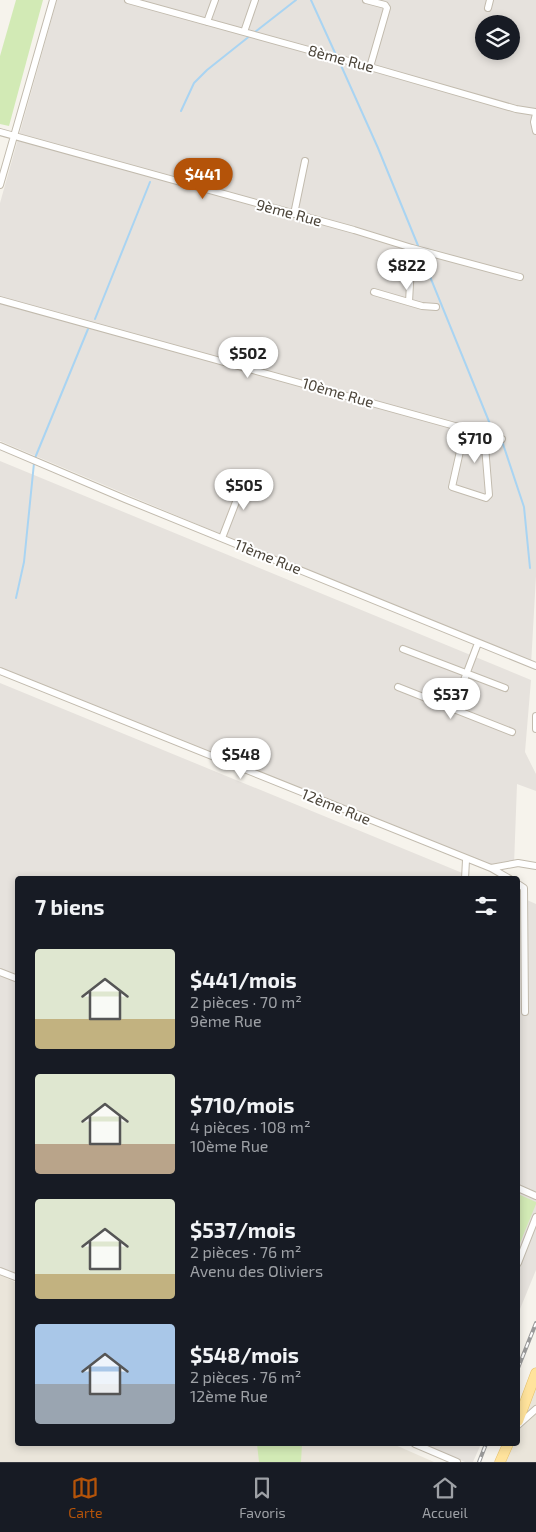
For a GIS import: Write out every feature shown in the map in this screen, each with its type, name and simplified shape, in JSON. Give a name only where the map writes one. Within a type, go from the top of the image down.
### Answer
[{"type":"main road","points":[[520,1416],[536,1373]]},
{"type":"main road","points":[[500,1462],[507,1446]]},
{"type":"street","points":[[0,185],[53,0]]},
{"type":"street","name":"8ème Rue","points":[[128,0],[516,109],[535,112],[534,122],[536,131]]},
{"type":"street","points":[[207,22],[215,0]]},
{"type":"street","points":[[244,32],[255,0]]},
{"type":"street","points":[[366,0],[385,5],[387,8],[370,67]]},
{"type":"street","points":[[488,8],[490,0]]},
{"type":"street","name":"9ème Rue","points":[[0,132],[520,277]]},
{"type":"street","points":[[294,214],[305,161]]},
{"type":"street","points":[[409,302],[412,248]]},
{"type":"street","points":[[374,292],[436,307]]},
{"type":"street","name":"10ème Rue","points":[[0,300],[502,439]]},
{"type":"street","points":[[465,429],[452,488],[486,498],[489,495],[484,434]]},
{"type":"street","name":"11ème Rue","points":[[0,446],[536,666]]},
{"type":"street","points":[[222,538],[246,476]]},
{"type":"street","points":[[453,709],[478,643]]},
{"type":"street","points":[[404,649],[505,688]]},
{"type":"street","name":"12ème Rue","points":[[0,671],[466,860],[491,868],[518,863],[536,866]]},
{"type":"street","points":[[398,687],[512,732]]},
{"type":"street","points":[[536,716],[536,727]]},
{"type":"street","points":[[465,876],[466,860]]},
{"type":"street","points":[[491,868],[505,876]]},
{"type":"street","points":[[520,885],[524,888],[525,1012]]},
{"type":"street","points":[[0,972],[15,978]]},
{"type":"street","points":[[520,1189],[536,1196]]},
{"type":"street","points":[[520,1258],[536,1217]]},
{"type":"street","points":[[0,1271],[15,1277]]},
{"type":"street","points":[[520,1423],[536,1409]]},
{"type":"street","points":[[420,1446],[457,1462]]},
{"type":"shaded area","points":[[57,0],[536,0],[536,576],[531,665],[0,441],[0,203]]},
{"type":"shaded area","points":[[0,461],[531,680],[525,752],[536,774],[536,791],[517,784],[514,865],[493,866],[0,670]]},
{"type":"shaded area","points":[[0,683],[470,876],[15,876],[15,1275],[0,1269]]},
{"type":"shaded area","points":[[520,897],[536,904],[536,1270],[520,1309]]},
{"type":"shaded area","points":[[0,1275],[15,1282],[15,1446],[398,1446],[434,1462],[0,1462]]},
{"type":"shaded area","points":[[536,1382],[536,1462],[505,1462],[512,1446],[520,1446],[520,1426]]},
{"type":"shaded area","points":[[426,1446],[480,1446],[473,1462],[465,1462]]},
{"type":"green space","points":[[16,0],[43,0],[9,126],[0,124],[0,56]]},
{"type":"green space","points":[[520,1195],[536,1202],[520,1243]]},
{"type":"green space","points":[[257,1446],[302,1446],[301,1462],[259,1462]]},
{"type":"waterway","points":[[255,32],[296,0]]},
{"type":"waterway","points":[[311,0],[336,55]]},
{"type":"waterway","points":[[181,111],[194,83],[207,70],[251,35]]},
{"type":"waterway","points":[[339,61],[378,148],[419,248]]},
{"type":"waterway","points":[[95,319],[150,182]]},
{"type":"waterway","points":[[420,252],[490,424],[499,430],[501,437]]},
{"type":"waterway","points":[[35,458],[88,329]]},
{"type":"waterway","points":[[502,441],[524,507],[530,568]]},
{"type":"waterway","points":[[16,598],[24,562],[34,463]]},
{"type":"railway","points":[[520,1363],[536,1323]]},
{"type":"railway","points":[[479,1462],[485,1446]]}]
